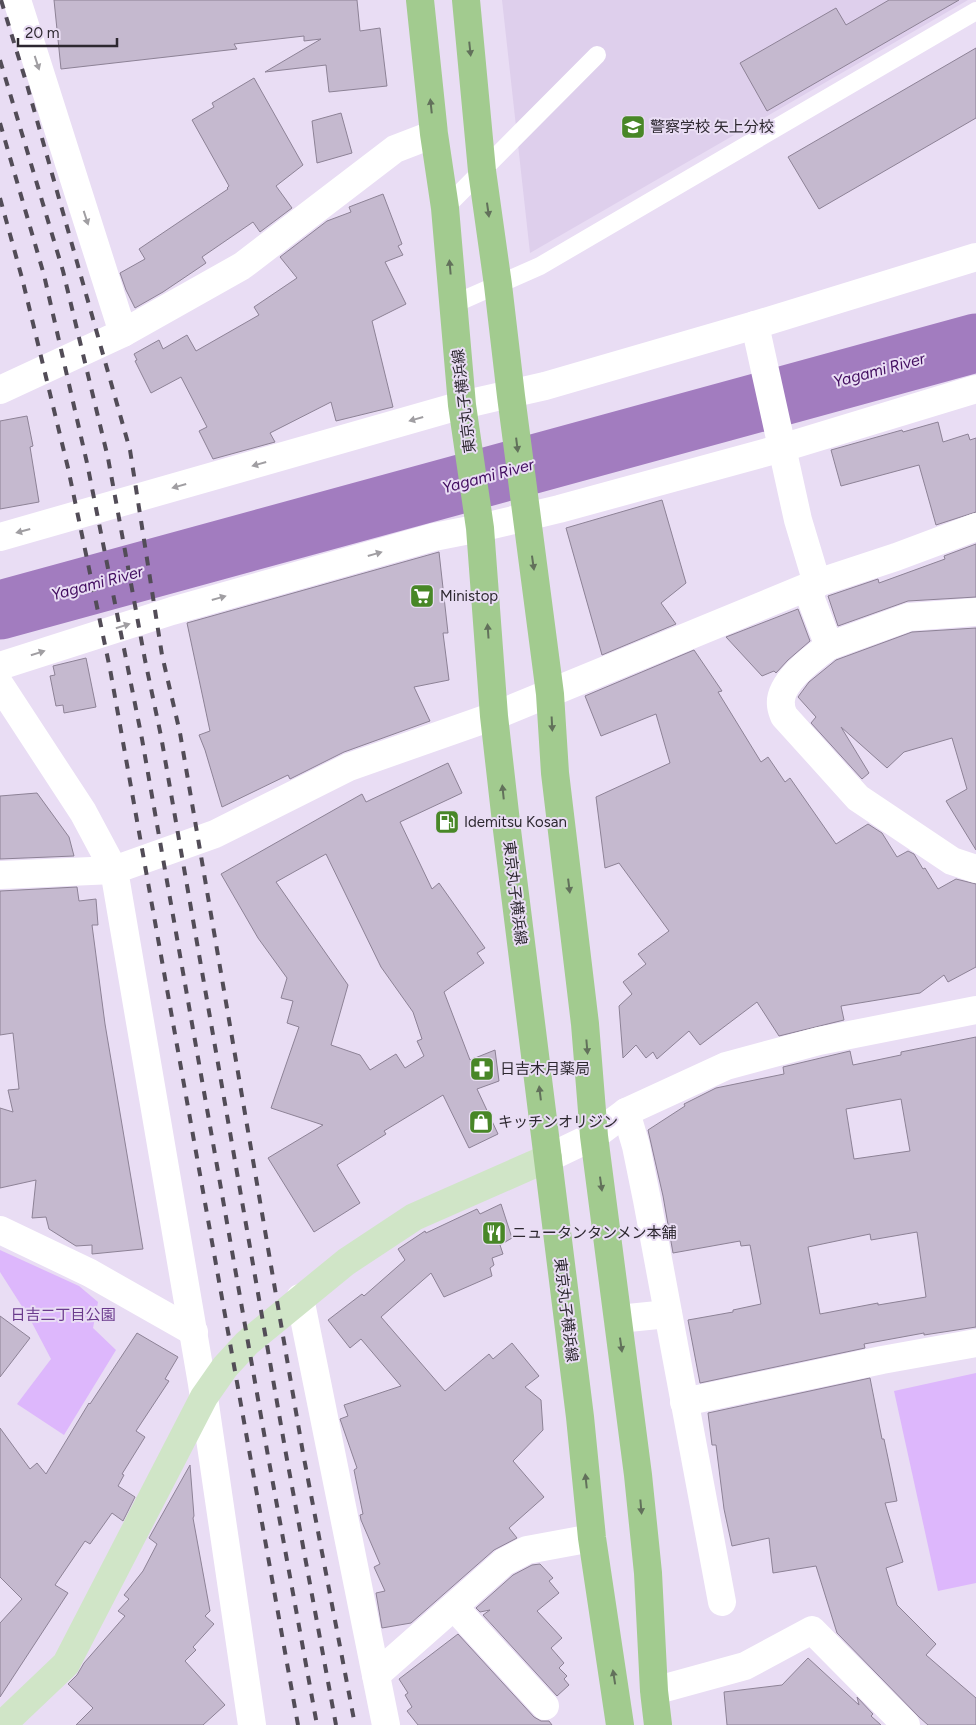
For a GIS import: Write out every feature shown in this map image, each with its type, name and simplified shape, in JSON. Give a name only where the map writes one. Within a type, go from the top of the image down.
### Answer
[{"type":"main road","name":"東京丸子横浜線","points":[[420,0],[434,134],[445,208],[464,412],[479,525],[494,716],[556,1235],[580,1417],[592,1538],[620,1725]]},
{"type":"main road","points":[[466,0],[482,171],[550,694],[555,773],[585,1024],[594,1136],[630,1407],[643,1524],[658,1725]]},
{"type":"street","points":[[17,0],[123,333]]},
{"type":"street","points":[[0,390],[123,333],[242,266],[395,149],[434,134]]},
{"type":"street","points":[[0,537],[464,412],[511,395],[545,386],[758,338],[976,256]]},
{"type":"street","points":[[758,338],[798,520],[817,583]]},
{"type":"street","points":[[0,666],[172,612],[434,537],[479,525],[527,516],[782,448],[976,389]]},
{"type":"street","points":[[0,875],[114,870],[215,834],[349,767],[494,716],[550,694],[817,583],[896,557],[976,527]]},
{"type":"street","points":[[817,583],[809,594],[829,646]]},
{"type":"street","points":[[976,612],[909,617],[829,646],[806,663],[786,686],[780,704],[784,716],[858,798],[952,861],[976,870]]},
{"type":"street","points":[[0,685],[83,812],[114,870],[194,1332],[252,1725]]},
{"type":"street","points":[[2,1725],[66,1664],[204,1397],[225,1367],[247,1343],[346,1262],[414,1217],[594,1136],[626,1112],[726,1066],[871,1029],[976,1010]]},
{"type":"street","points":[[626,1112],[636,1146],[647,1200],[722,1602]]},
{"type":"street","points":[[0,1230],[90,1273],[194,1332]]},
{"type":"street","points":[[300,1298],[386,1725]]},
{"type":"street","points":[[618,1319],[668,1314]]},
{"type":"street","points":[[684,1402],[976,1342]]},
{"type":"street","points":[[376,1675],[504,1562],[527,1550],[592,1538]]},
{"type":"street","points":[[454,1607],[545,1706]]},
{"type":"street","points":[[654,1691],[746,1666],[812,1630],[906,1725]]},
{"type":"lane","points":[[454,304],[540,266],[976,11]]},
{"type":"lane","points":[[445,208],[597,55]]},
{"type":"shaded area","name":"警察学校 矢上分校","points":[[502,0],[968,0],[530,253]]},
{"type":"green space","name":"日吉二丁目公園","points":[[0,1250],[79,1286],[98,1302],[93,1328],[116,1350],[64,1435],[17,1404],[51,1359],[30,1319],[0,1272]]},
{"type":"green space","points":[[976,1373],[976,1583],[938,1591],[894,1391]]},
{"type":"building","points":[[54,0],[357,0],[360,31],[380,28],[387,86],[329,92],[326,65],[265,72],[321,39],[304,41],[304,36],[234,44],[237,49],[61,69]]},
{"type":"building","points":[[889,0],[959,0],[767,111],[740,63],[836,8],[846,25]]},
{"type":"building","points":[[976,48],[976,118],[819,209],[788,157]]},
{"type":"building","points":[[254,78],[303,165],[276,186],[292,208],[260,232],[253,222],[202,257],[206,263],[135,308],[120,273],[145,259],[139,249],[228,189],[229,186],[192,120],[214,107],[212,103]]},
{"type":"building","points":[[341,113],[352,153],[317,163],[312,121]]},
{"type":"building","points":[[383,194],[402,244],[398,246],[403,255],[385,262],[406,304],[372,321],[393,407],[336,421],[331,402],[270,433],[275,442],[213,459],[199,431],[207,427],[181,377],[151,393],[135,361],[137,360],[134,354],[159,340],[163,349],[187,335],[196,351],[259,315],[254,307],[297,278],[280,257],[327,221],[351,212],[349,207]]},
{"type":"building","points":[[27,416],[33,446],[30,447],[39,502],[0,509],[0,421]]},
{"type":"building","points":[[938,422],[943,442],[968,434],[970,440],[976,438],[976,512],[936,525],[919,465],[841,486],[831,450]]},
{"type":"building","points":[[662,500],[686,583],[661,603],[676,624],[602,655],[566,528]]},
{"type":"building","points":[[976,544],[976,597],[908,601],[838,626],[828,596],[878,579],[879,583],[945,559],[944,556]]},
{"type":"building","points":[[439,552],[448,633],[443,633],[449,680],[414,687],[430,721],[344,752],[290,779],[288,775],[222,807],[199,735],[210,731],[187,623]]},
{"type":"building","points":[[798,609],[810,641],[776,673],[774,671],[762,676],[726,637]]},
{"type":"building","points":[[976,628],[976,850],[946,801],[967,789],[952,738],[904,752],[887,768],[841,727],[869,773],[862,779],[811,723],[816,717],[798,697],[809,682],[836,660],[912,632]]},
{"type":"building","points":[[694,650],[722,691],[718,692],[761,762],[768,757],[785,782],[790,778],[836,844],[868,824],[882,833],[897,857],[908,851],[914,854],[938,889],[956,879],[976,884],[976,967],[948,982],[944,975],[920,993],[841,1006],[844,1020],[779,1036],[757,1002],[700,1045],[689,1031],[657,1059],[653,1052],[646,1058],[636,1045],[623,1058],[619,1006],[632,994],[623,982],[646,964],[638,954],[669,931],[619,863],[605,868],[596,797],[670,763],[656,714],[601,736],[585,696]]},
{"type":"building","points":[[86,658],[96,707],[64,713],[63,705],[56,706],[50,676],[55,675],[53,666]]},
{"type":"building","points":[[448,763],[462,793],[400,822],[432,889],[439,883],[485,948],[477,953],[484,963],[444,992],[470,1060],[495,1050],[499,1081],[477,1089],[498,1134],[469,1148],[443,1095],[384,1131],[386,1134],[337,1165],[360,1203],[314,1232],[268,1158],[323,1125],[271,1108],[299,1027],[287,1023],[293,1001],[281,998],[287,978],[258,938],[221,874],[362,794],[366,802]],"holes":[[[326,854],[381,967],[413,1012],[422,1039],[417,1041],[424,1056],[405,1068],[396,1054],[370,1070],[360,1055],[331,1045],[348,985],[276,882]]]},
{"type":"building","points":[[37,793],[69,837],[74,856],[0,859],[0,796]]},
{"type":"building","points":[[77,887],[79,901],[96,899],[98,925],[92,925],[105,1024],[143,1249],[92,1254],[92,1245],[76,1246],[49,1229],[46,1217],[32,1218],[36,1180],[0,1188],[0,1108],[13,1112],[8,1090],[19,1089],[13,1033],[0,1035],[0,891]]},
{"type":"building","points":[[976,1037],[976,1327],[924,1335],[924,1333],[864,1344],[865,1348],[700,1383],[688,1320],[733,1312],[733,1310],[761,1304],[750,1245],[741,1246],[740,1241],[673,1253],[663,1196],[648,1130],[685,1106],[684,1104],[716,1088],[784,1074],[783,1067],[850,1051],[853,1065],[901,1055],[901,1052]],"holes":[[[901,1099],[910,1151],[854,1159],[846,1109]],[[917,1232],[926,1297],[878,1305],[878,1303],[820,1314],[808,1247],[870,1234],[871,1240]]]},
{"type":"building","points":[[501,1204],[512,1238],[500,1245],[503,1254],[492,1258],[494,1265],[490,1268],[492,1276],[444,1297],[431,1273],[381,1317],[445,1391],[489,1354],[493,1359],[512,1343],[539,1376],[525,1387],[541,1400],[543,1430],[513,1461],[544,1497],[509,1528],[517,1538],[494,1550],[411,1623],[382,1628],[376,1593],[385,1591],[374,1567],[380,1564],[361,1520],[360,1515],[363,1514],[354,1470],[357,1468],[340,1419],[348,1416],[344,1405],[401,1386],[361,1339],[350,1348],[328,1320],[362,1294],[364,1296],[405,1260],[398,1249],[425,1231],[426,1233],[477,1209],[480,1214]]},
{"type":"building","points":[[0,1316],[30,1338],[0,1377]]},
{"type":"building","points":[[137,1333],[178,1357],[165,1379],[169,1381],[136,1431],[145,1437],[122,1474],[124,1475],[118,1486],[135,1497],[123,1521],[112,1513],[90,1544],[85,1541],[55,1585],[68,1593],[0,1697],[0,1623],[22,1599],[0,1577],[0,1428],[30,1469],[37,1463],[46,1474],[89,1403]]},
{"type":"building","points":[[870,1378],[897,1501],[885,1503],[903,1562],[886,1568],[897,1605],[936,1644],[926,1655],[976,1698],[976,1725],[928,1725],[919,1717],[837,1633],[816,1566],[773,1573],[769,1538],[732,1546],[724,1509],[716,1445],[712,1445],[708,1413]]},
{"type":"building","points":[[190,1465],[193,1518],[210,1611],[205,1616],[214,1624],[193,1647],[196,1650],[185,1661],[225,1705],[203,1725],[76,1725],[93,1708],[68,1684],[125,1616],[118,1611],[129,1599],[124,1595],[143,1571],[157,1544],[149,1538]]},
{"type":"building","points":[[540,1564],[553,1578],[549,1581],[559,1593],[537,1611],[562,1638],[551,1648],[564,1663],[559,1668],[567,1676],[564,1679],[569,1685],[557,1696],[483,1615],[490,1610],[480,1612],[476,1608],[513,1575],[532,1565]]},
{"type":"building","points":[[458,1634],[534,1717],[541,1721],[549,1721],[552,1725],[418,1725],[407,1711],[412,1707],[405,1695],[408,1693],[399,1679]]},
{"type":"building","points":[[808,1658],[859,1705],[857,1697],[873,1714],[871,1716],[881,1725],[727,1725],[724,1692],[782,1685]]},
{"type":"waterway","name":"Yagami River","points":[[0,610],[976,343]]},
{"type":"railway","points":[[1,0],[27,85],[130,450],[162,655],[180,733],[303,1453],[355,1725]]},
{"type":"railway","points":[[0,60],[63,271],[108,458],[161,736],[286,1454],[336,1725]]},
{"type":"railway","points":[[0,123],[44,275],[87,463],[142,739],[317,1725]]},
{"type":"railway","points":[[0,198],[22,278],[68,468],[110,669],[298,1725]]},
{"type":"place","name":"警察学校 矢上分校","points":[[633,127]]},
{"type":"place","name":"Ministop","points":[[422,596]]},
{"type":"place","name":"Idemitsu Kosan","points":[[447,822]]},
{"type":"place","name":"日吉木月薬局","points":[[482,1069]]},
{"type":"place","name":"キッチンオリジン","points":[[481,1122]]},
{"type":"place","name":"ニュータンタンメン本舗","points":[[494,1233]]}]
